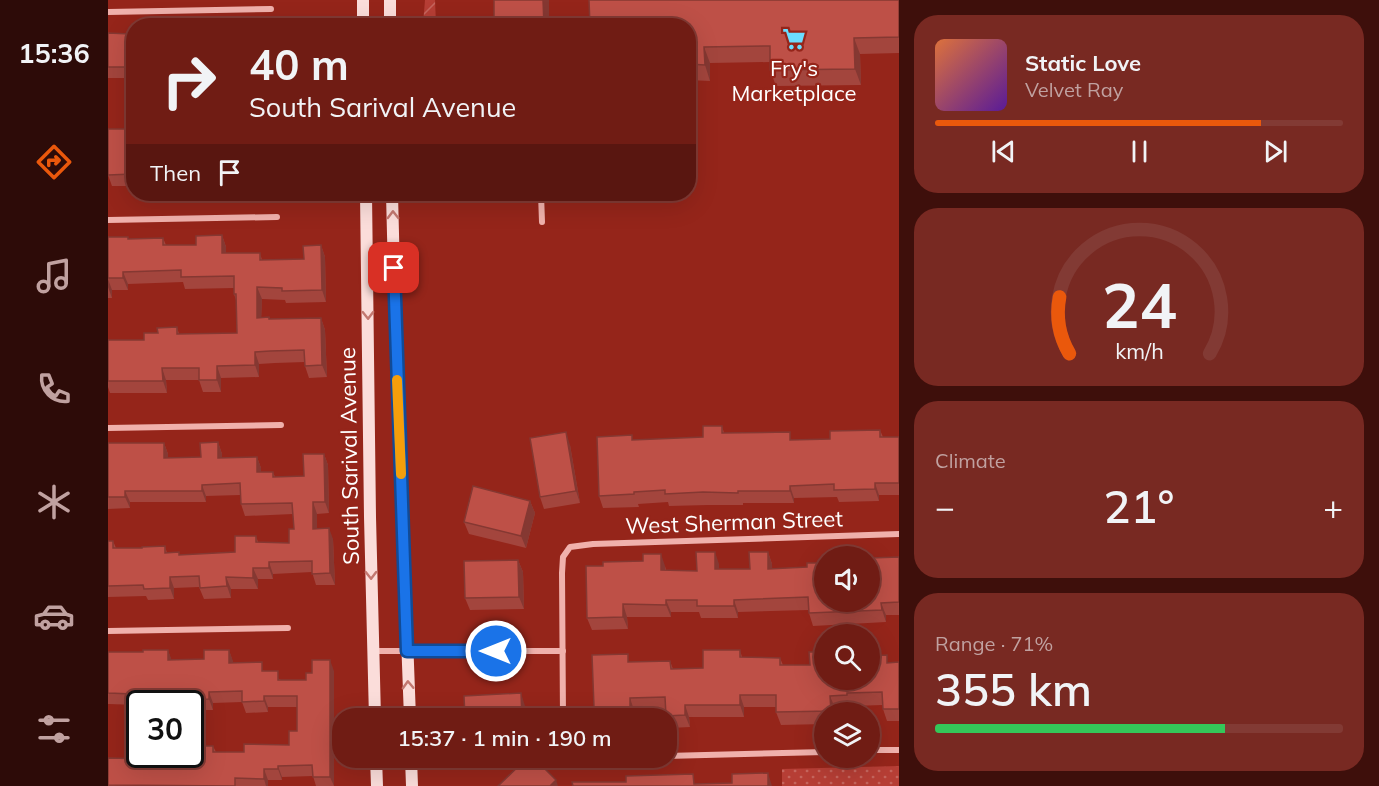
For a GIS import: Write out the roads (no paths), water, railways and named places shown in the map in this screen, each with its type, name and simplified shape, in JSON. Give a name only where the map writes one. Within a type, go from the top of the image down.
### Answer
[{"type":"main road","points":[[363,0],[363,18]]},
{"type":"main road","points":[[390,0],[390,18]]},
{"type":"main road","name":"South Sarival Avenue","points":[[366,201],[375,708]]},
{"type":"main road","points":[[392,201],[410,708]]},
{"type":"main road","points":[[376,768],[377,786]]},
{"type":"main road","points":[[411,768],[412,786]]},
{"type":"street","points":[[108,12],[271,9]]},
{"type":"street","points":[[542,201],[543,222]]},
{"type":"street","points":[[108,220],[277,217]]},
{"type":"street","points":[[108,428],[280,425]]},
{"type":"street","name":"West Sherman Street","points":[[563,651],[563,557],[570,547],[593,544],[899,534]]},
{"type":"street","points":[[108,631],[288,628]]},
{"type":"street","points":[[373,651],[563,651],[563,708]]},
{"type":"street","points":[[880,750],[899,750]]},
{"type":"street","points":[[677,756],[814,752]]},
{"type":"place","name":"Fry's Marketplace","points":[[794,39]]}]
